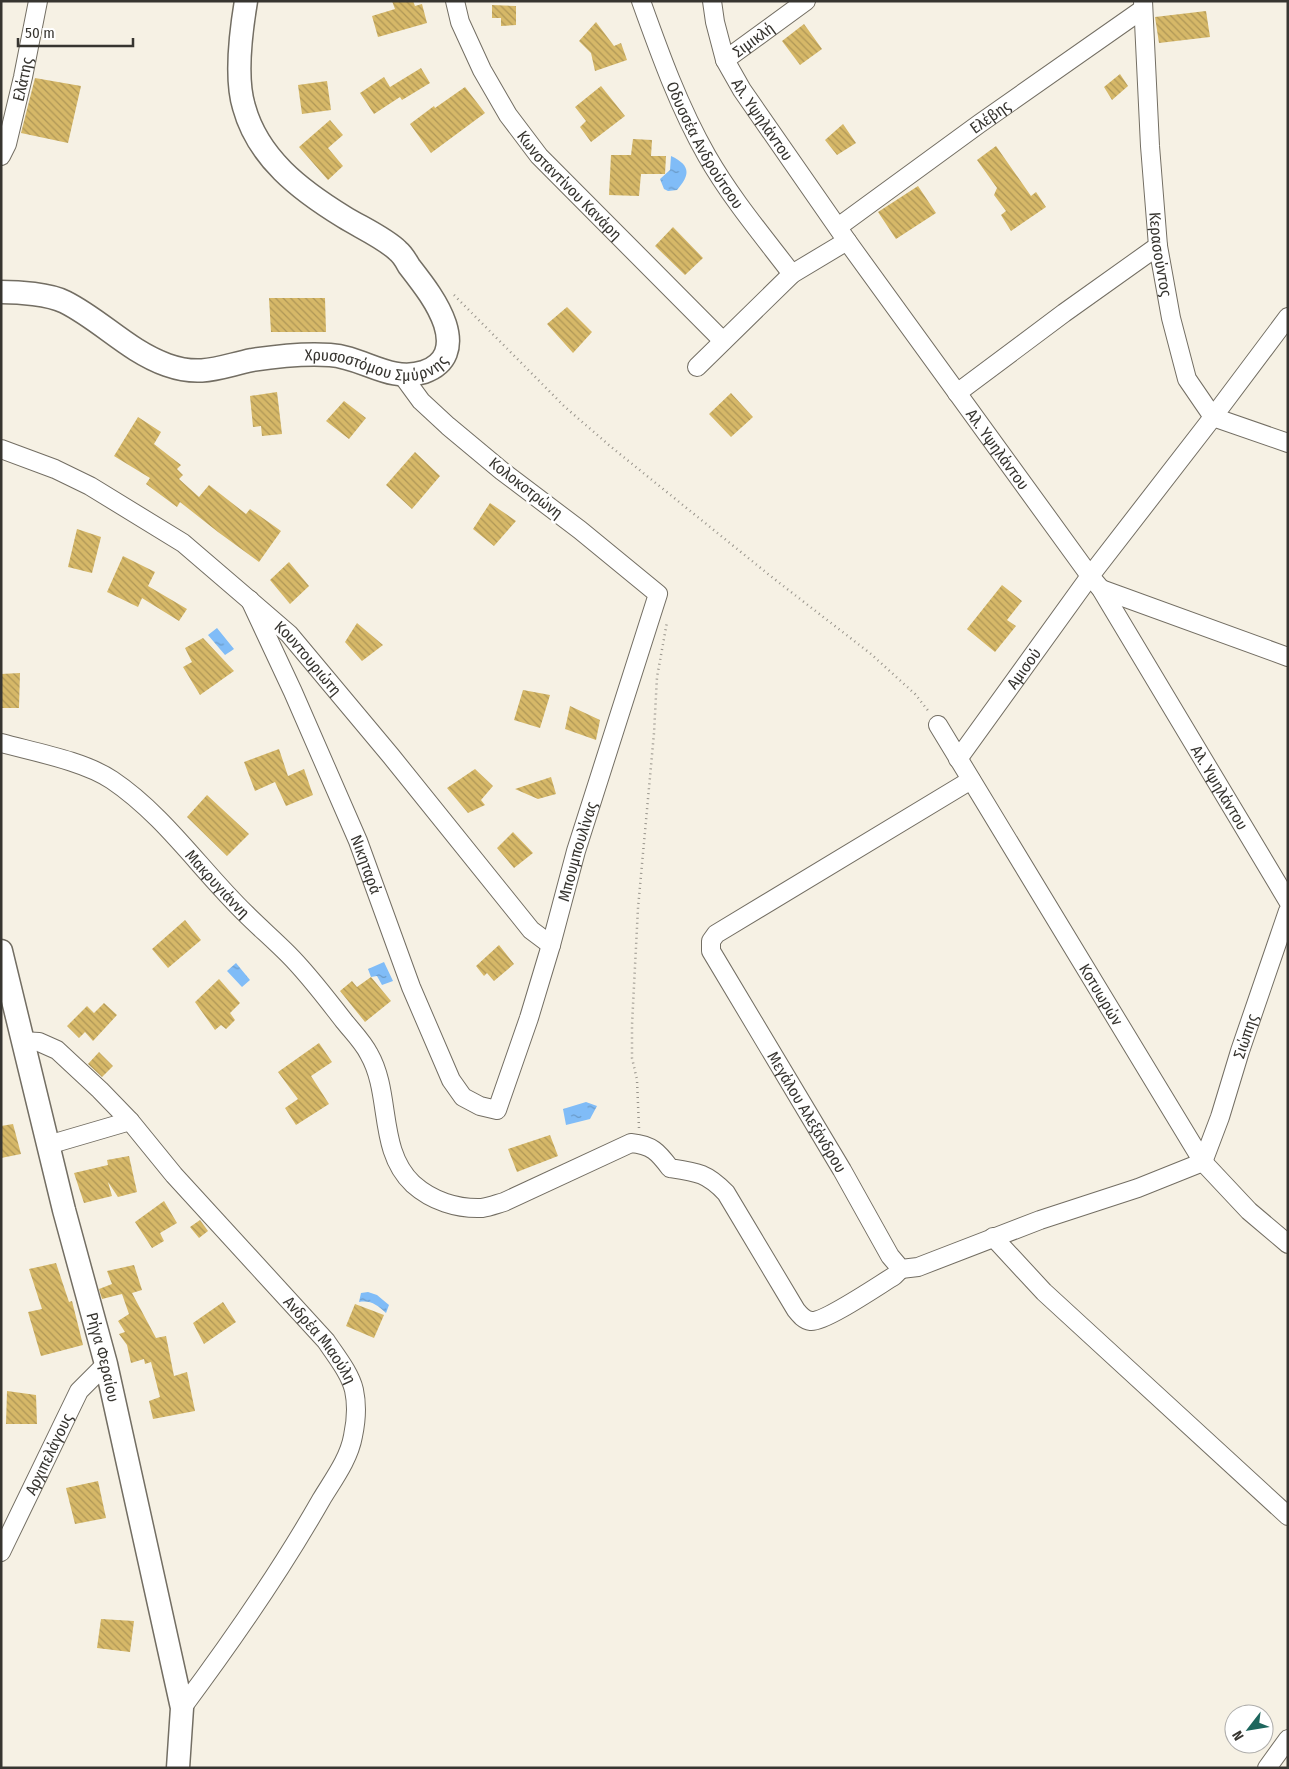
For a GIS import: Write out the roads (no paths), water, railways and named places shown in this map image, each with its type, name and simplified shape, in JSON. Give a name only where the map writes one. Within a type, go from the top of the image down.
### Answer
[{"type":"street","name":"Ελάτης","points":[[1,156],[7,144],[24,77],[38,1]]},
{"type":"street","name":"Χρυσοστόμου Σμύρνης","points":[[1,292],[37,295],[63,301],[91,318],[138,352],[164,364],[186,371],[205,371],[281,356],[332,355],[353,359],[380,371],[402,375],[426,371],[435,367],[443,359],[448,350],[449,336],[444,321],[434,302],[398,250],[296,184],[278,167],[253,131],[243,106],[240,86],[241,36],[246,1]]},
{"type":"street","name":"Κωνσταντίνου Κανάρη","points":[[455,1],[460,22],[482,70],[508,115],[539,156],[723,341]]},
{"type":"street","name":"Οδυσσέα Ανδρούτσου","points":[[641,1],[686,117],[707,156],[731,194],[792,274]]},
{"type":"street","name":"Αλ. Υψηλάντου","points":[[712,1],[715,22],[725,60],[742,90],[842,234],[1095,583],[1280,878],[1288,901]]},
{"type":"street","name":"Σιμικλή","points":[[725,60],[806,1]]},
{"type":"street","name":"Ελέβης","points":[[697,367],[792,274],[979,124],[1143,5]]},
{"type":"street","name":"Κερασούντος","points":[[1143,5],[1150,146],[1158,246],[1171,318],[1188,379],[1214,417]]},
{"type":"street","points":[[957,392],[1158,246]]},
{"type":"street","name":"Αμισού","points":[[958,759],[1095,583],[1214,417],[1288,318]]},
{"type":"street","name":"Κολοκοτρώνη","points":[[402,375],[421,401],[448,426],[658,594]]},
{"type":"street","points":[[1214,417],[1288,443]]},
{"type":"street","name":"Κουντουριώτη","points":[[1,449],[55,469],[99,492],[183,543],[289,634],[391,756],[531,930],[551,945]]},
{"type":"street","points":[[1095,583],[1288,657]]},
{"type":"street","name":"Μπουμπουλίνας","points":[[497,1110],[529,1018],[576,851],[658,594]]},
{"type":"street","name":"Νικηταρά","points":[[250,600],[293,692],[358,841],[411,987],[451,1080],[463,1097],[480,1106],[497,1110]]},
{"type":"street","name":"Κοτυωρών","points":[[938,725],[1203,1162],[1249,1211],[1288,1244]]},
{"type":"street","name":"Μακρυγιάννη","points":[[1,743],[80,765],[110,779],[142,803],[244,912],[289,955],[314,983],[369,1053],[377,1070],[382,1089],[390,1143],[403,1172],[412,1183],[429,1196],[445,1204],[483,1208],[504,1202],[631,1143],[645,1144],[658,1153],[670,1168],[699,1173],[713,1180],[726,1193],[796,1310],[802,1317],[808,1320],[822,1319],[894,1276],[901,1269]]},
{"type":"street","name":"Μεγάλου Αλεξάνδρου","points":[[901,1269],[890,1256],[842,1170],[711,951],[711,941],[716,934],[971,780]]},
{"type":"street","name":"Σιώπης","points":[[1203,1162],[1220,1117],[1240,1051],[1288,910]]},
{"type":"street","name":"Ρήγα Φεραίου","points":[[1,951],[48,1145],[106,1364],[182,1708],[178,1768]]},
{"type":"street","name":"Ανδρέα Μιαούλη","points":[[22,1041],[39,1042],[57,1050],[130,1121],[174,1175],[326,1341],[344,1368],[354,1390],[353,1436],[346,1458],[300,1537],[224,1651],[182,1708]]},
{"type":"street","points":[[48,1145],[130,1121]]},
{"type":"street","points":[[901,1269],[918,1266],[1040,1220],[1138,1188],[1203,1162]]},
{"type":"street","points":[[993,1237],[1044,1292],[1288,1516]]},
{"type":"street","name":"Αρχιπελάγους","points":[[1,1552],[79,1391],[106,1364]]},
{"type":"street","points":[[1267,1768],[1288,1739]]},
{"type":"water","points":[[671,156],[685,166],[686,175],[677,190],[668,191],[664,189],[660,179],[670,170]]},
{"type":"water","points":[[217,628],[234,649],[225,655],[208,635]]},
{"type":"water","points":[[384,962],[393,981],[382,985],[377,976],[371,977],[368,969]]},
{"type":"water","points":[[236,963],[250,980],[242,987],[227,971]]},
{"type":"water","points":[[586,1102],[597,1106],[590,1119],[566,1125],[563,1109]]},
{"type":"water","points":[[368,1292],[377,1295],[389,1305],[386,1313],[374,1304],[359,1302],[361,1293]]}]
